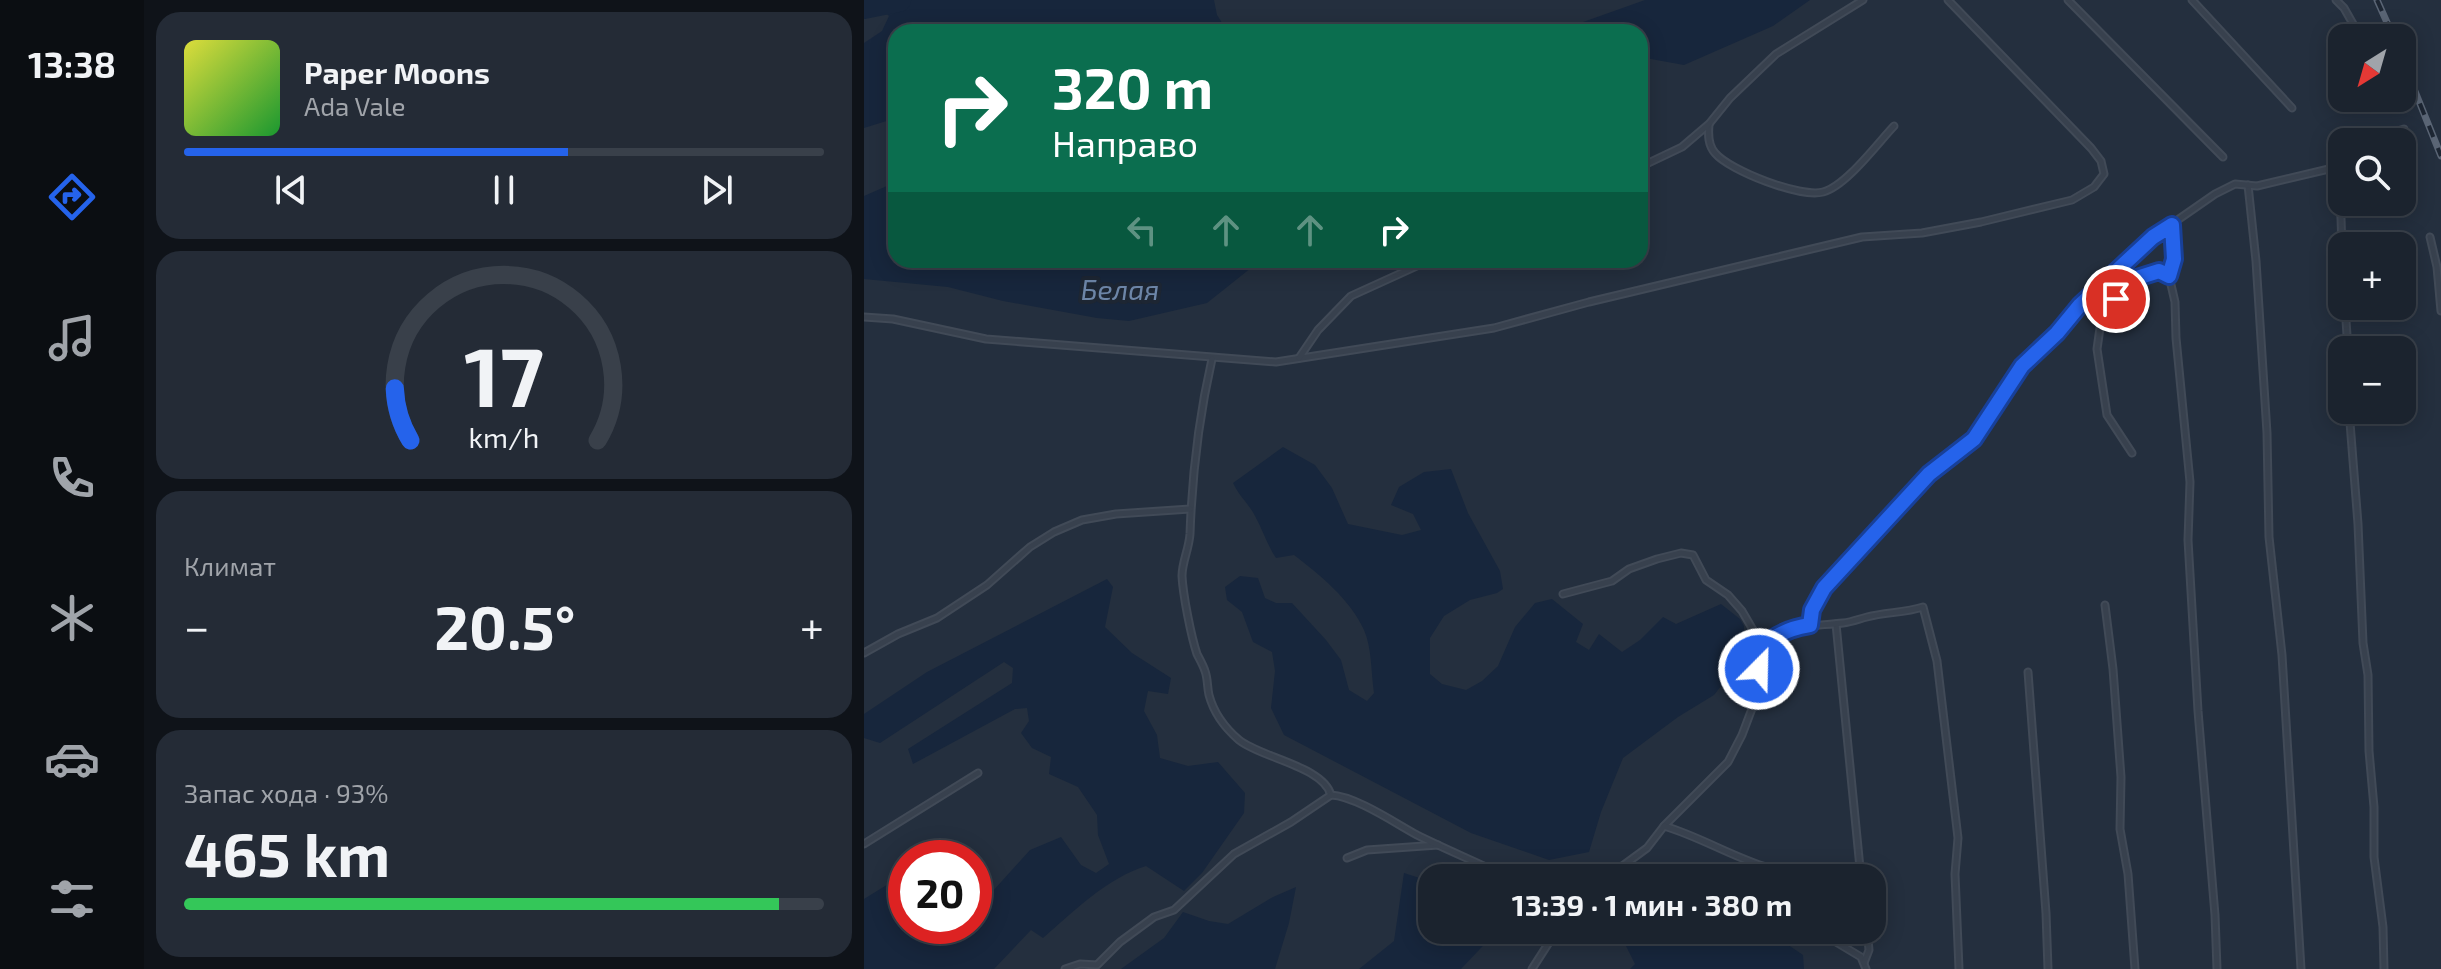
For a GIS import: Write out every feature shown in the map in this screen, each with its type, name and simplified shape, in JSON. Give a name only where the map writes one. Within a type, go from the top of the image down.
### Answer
[{"type":"lane","points":[[1648,163],[1682,147],[1709,124],[1730,98],[1776,54],[1863,0]]},
{"type":"lane","points":[[864,317],[893,319],[986,339],[1276,362],[1494,328],[1589,302],[1862,237],[1922,233],[2039,209],[2072,200],[2094,187],[2104,174],[2101,161],[2091,148],[1948,0]]},
{"type":"lane","points":[[2068,0],[2223,157]]},
{"type":"lane","points":[[2192,0],[2292,108]]},
{"type":"lane","points":[[2336,0],[2353,24]]},
{"type":"lane","points":[[1709,124],[1708,138],[1715,153],[1734,167],[1804,193],[1824,192],[1845,180],[1894,126]]},
{"type":"lane","points":[[1810,625],[1812,610],[1824,588],[1929,474],[1974,439],[2022,366],[2121,265],[2153,237],[2215,194],[2235,184],[2257,186],[2328,169]]},
{"type":"lane","points":[[2248,185],[2256,261],[2267,433],[2269,537],[2282,655],[2301,969]]},
{"type":"lane","points":[[2172,225],[2174,259],[2169,276],[2175,302],[2190,482],[2188,540],[2217,969]]},
{"type":"lane","points":[[2430,237],[2437,267],[2441,311]]},
{"type":"lane","points":[[1298,358],[1318,330],[1351,296],[1412,268]]},
{"type":"lane","points":[[2132,453],[2107,415],[2097,349],[2101,321],[2116,299],[2137,278],[2159,271],[2169,276]]},
{"type":"lane","points":[[1212,359],[1190,509],[1190,539],[1183,565],[1183,587],[1196,652],[1205,671],[1210,697],[1227,730],[1245,744],[1315,777],[1329,788],[1331,795]]},
{"type":"lane","points":[[2350,424],[2363,643],[2368,675],[2374,857],[2383,927],[2384,969]]},
{"type":"lane","points":[[864,653],[898,634],[937,618],[987,585],[1030,547],[1054,532],[1082,520],[1116,514],[1190,509]]},
{"type":"lane","points":[[1563,594],[1612,581],[1629,569],[1657,559],[1681,553],[1693,555],[1706,580],[1728,595],[1756,635],[1759,669],[1753,706],[1728,762],[1664,826],[1647,848],[1625,864]]},
{"type":"lane","points":[[2105,605],[2121,777],[2120,829],[2128,874],[2135,969]]},
{"type":"lane","points":[[1757,651],[1770,637],[1799,627],[1846,623],[1923,607],[1937,661],[1958,838],[1955,874],[1959,969]]},
{"type":"lane","points":[[1836,624],[1860,864]]},
{"type":"lane","points":[[2028,672],[2048,969]]},
{"type":"lane","points":[[864,844],[978,773]]},
{"type":"lane","points":[[1065,969],[1080,964],[1097,965],[1120,942],[1154,917],[1174,910],[1234,854],[1331,795],[1352,801],[1479,864]]},
{"type":"lane","points":[[1664,826],[1713,843],[1759,864]]},
{"type":"lane","points":[[1347,858],[1367,850],[1439,845]]},
{"type":"lane","points":[[1532,969],[1548,944]]},
{"type":"lane","points":[[1839,944],[1861,957],[1864,966]]},
{"type":"lane","points":[[1864,966],[1868,944]]},
{"type":"water","points":[[871,0],[1214,0],[1223,24],[888,24],[888,120],[864,128],[864,43],[882,31],[889,16]]},
{"type":"water","points":[[1645,0],[1810,0],[1773,26],[1684,65],[1648,58],[1648,24],[1578,24]]},
{"type":"water","name":"Белая","points":[[888,186],[888,268],[1251,268],[1207,303],[1129,321],[1003,301],[948,287],[864,279],[864,196]]},
{"type":"water","points":[[1283,447],[1315,465],[1332,488],[1348,524],[1402,535],[1421,530],[1413,514],[1391,505],[1399,487],[1424,472],[1451,469],[1468,513],[1500,571],[1503,589],[1470,600],[1444,616],[1430,638],[1430,674],[1442,684],[1466,690],[1482,681],[1498,666],[1515,627],[1535,603],[1552,599],[1583,624],[1576,642],[1589,650],[1599,634],[1622,652],[1640,640],[1663,617],[1676,624],[1721,604],[1740,619],[1744,626],[1743,658],[1714,695],[1678,717],[1623,758],[1589,852],[1549,860],[1471,833],[1284,735],[1271,708],[1275,671],[1272,652],[1253,642],[1242,612],[1227,600],[1225,587],[1240,576],[1258,578],[1265,598],[1276,603],[1292,603],[1341,660],[1349,690],[1367,701],[1374,693],[1369,645],[1351,608],[1334,588],[1294,555],[1276,558],[1253,512],[1233,483]]},
{"type":"water","points":[[1107,579],[1113,587],[1105,627],[1132,653],[1171,678],[1168,694],[1148,691],[1144,711],[1157,735],[1160,758],[1188,766],[1218,762],[1245,793],[1244,813],[1202,873],[1184,891],[1146,866],[1132,871],[1091,897],[1043,938],[1031,930],[994,969],[864,969],[864,899],[888,884],[888,944],[992,944],[992,892],[1030,850],[1061,837],[1081,865],[1096,873],[1109,864],[1098,835],[1097,815],[1078,787],[1049,774],[1051,757],[1032,748],[1021,733],[1029,721],[1027,708],[1015,709],[913,764],[908,749],[1012,683],[1013,668],[1004,662],[880,743],[864,738],[864,714],[927,672]]},
{"type":"water","points":[[1404,873],[1418,878],[1418,944],[1485,944],[1461,969],[1359,969],[1394,941]]},
{"type":"water","points":[[1296,887],[1275,969],[1121,969],[1164,938],[1183,912],[1228,924]]},
{"type":"water","points":[[1625,944],[1787,944],[1803,955],[1804,969],[1630,969],[1635,964]]},
{"type":"waterway","name":"Белая","points":[[864,7],[899,0]]},
{"type":"railway","points":[[2377,0],[2388,24]]},
{"type":"railway","points":[[2416,94],[2441,156]]},
{"type":"route","points":[[1759,669],[1757,651],[1770,637],[1810,625],[1812,610],[1824,588],[1929,474],[1974,439],[2022,366],[2121,265],[2172,225],[2174,259],[2169,276],[2159,271],[2137,278],[2116,299]]}]
